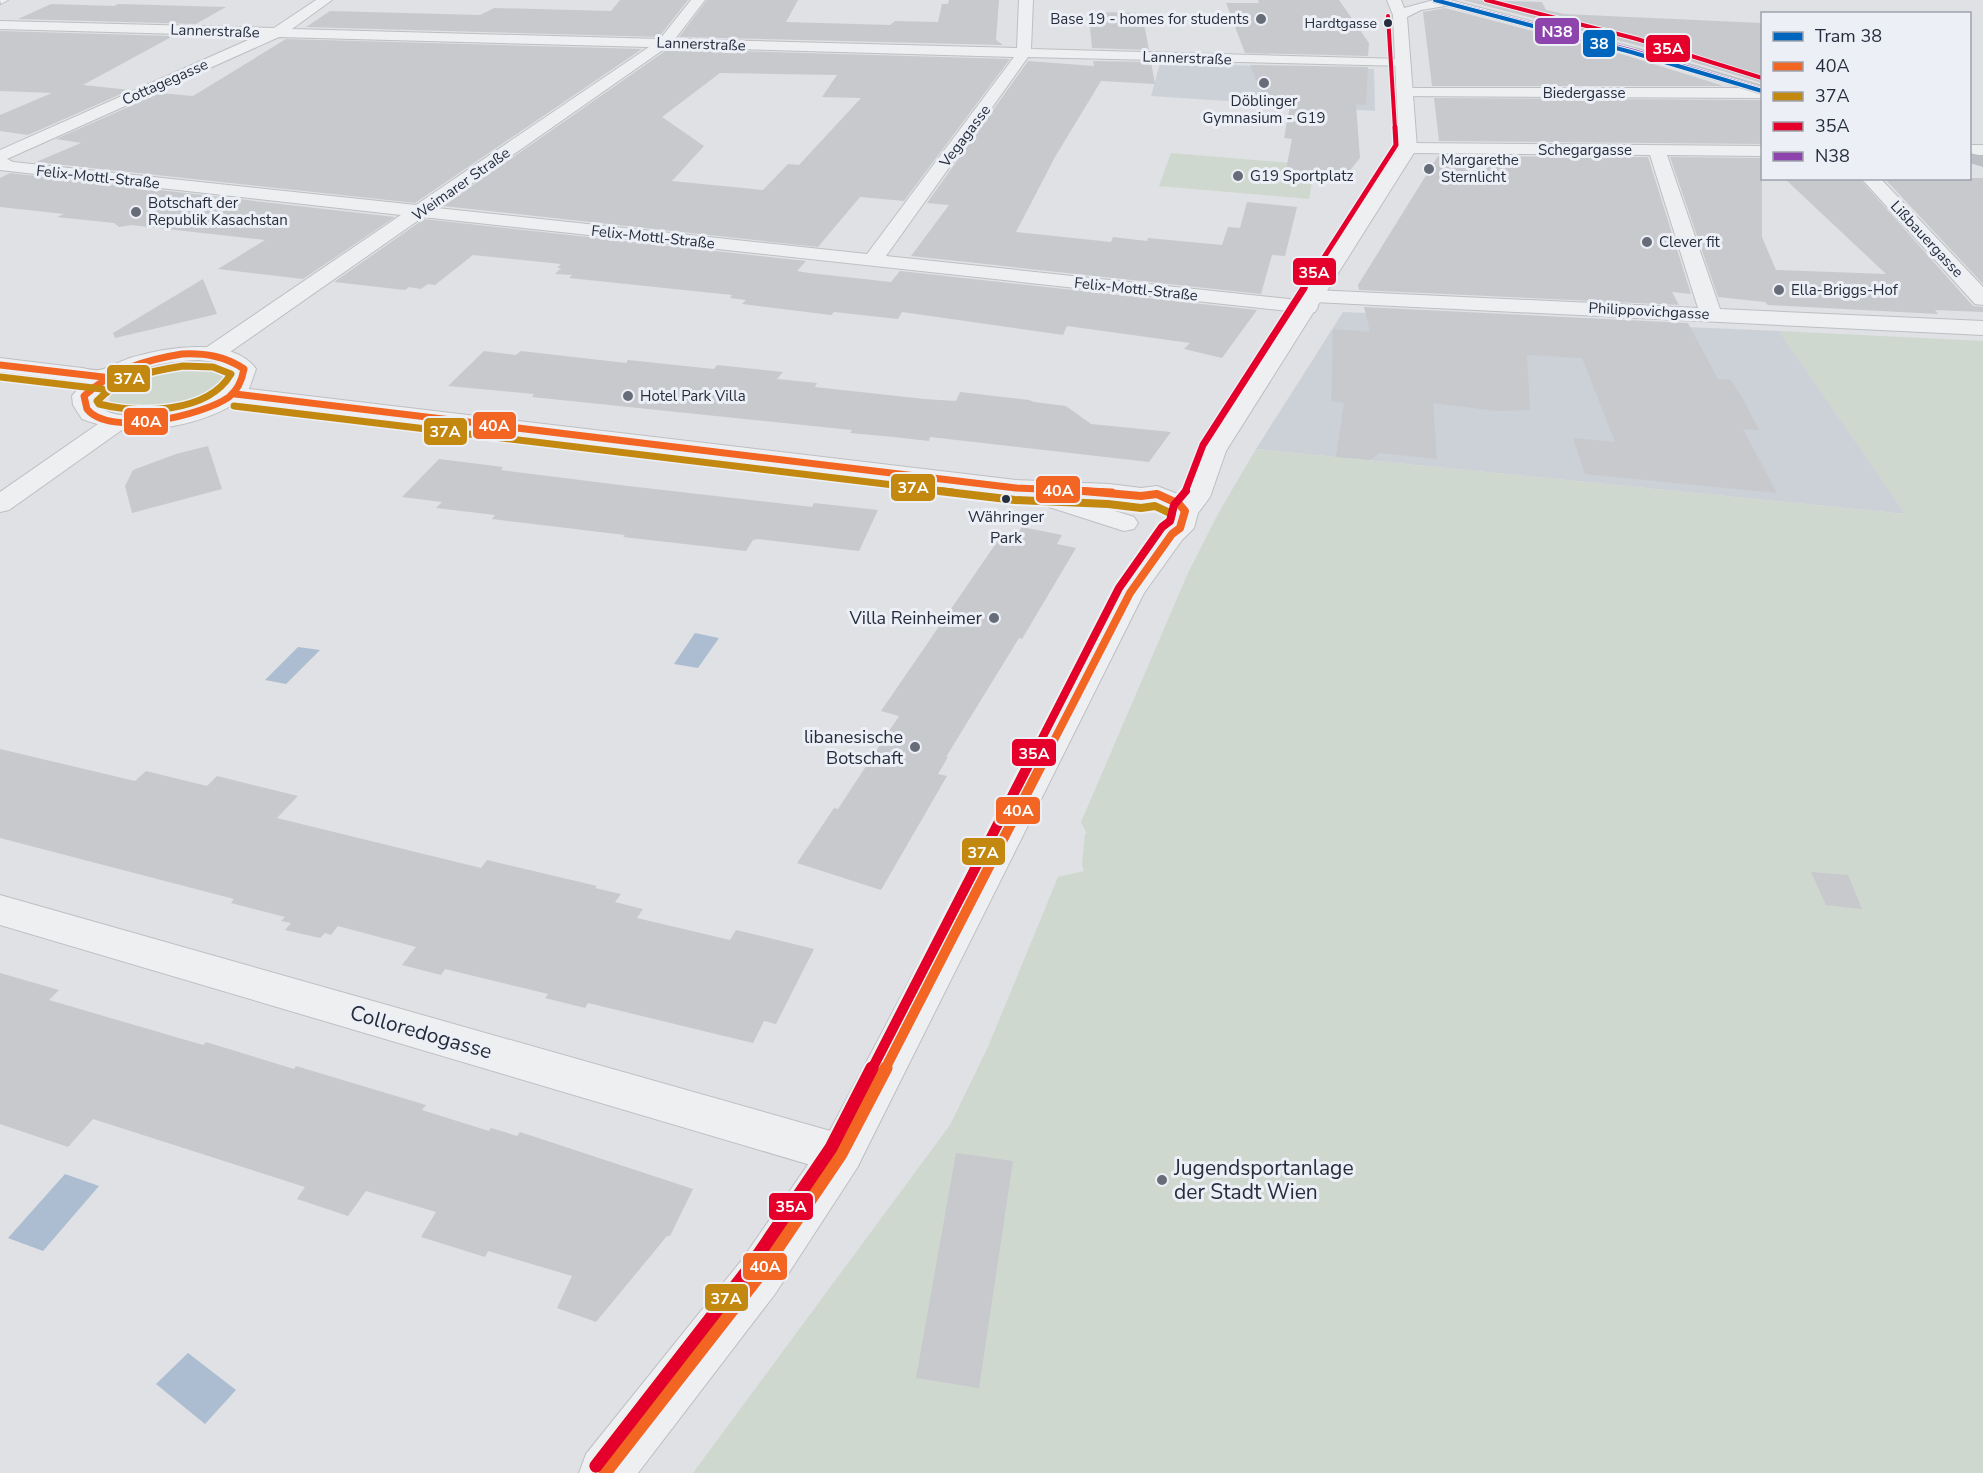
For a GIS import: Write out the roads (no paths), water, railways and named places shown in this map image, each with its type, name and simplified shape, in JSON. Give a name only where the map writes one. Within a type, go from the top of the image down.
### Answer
[{"type":"main road","points":[[1443,1],[1634,51],[1761,91]]},
{"type":"street","name":"Cottagegasse","points":[[0,156],[276,33],[325,0]]},
{"type":"street","name":"Weimarer Straße","points":[[212,354],[664,43],[698,0]]},
{"type":"street","points":[[1024,53],[1026,0]]},
{"type":"street","points":[[605,1473],[754,1282],[818,1193],[842,1154],[1130,593],[1197,497],[1213,451],[1408,148],[1400,15],[1394,0]]},
{"type":"street","points":[[1400,15],[1417,7],[1443,1]]},
{"type":"street","name":"Lannerstraße","points":[[0,25],[1402,63]]},
{"type":"street","name":"Vegagasse","points":[[873,260],[1024,53]]},
{"type":"street","name":"Biedergasse","points":[[1405,93],[1761,91]]},
{"type":"street","name":"Schegargasse","points":[[1408,148],[1761,151]]},
{"type":"street","points":[[1657,150],[1706,305],[1711,314]]},
{"type":"street","name":"Felix-Mottl-Straße","points":[[0,163],[9,167],[420,212],[873,260],[1310,302]]},
{"type":"street","name":"Lißbauergasse","points":[[1872,180],[1983,298]]},
{"type":"street","name":"Philippovichgasse","points":[[1310,302],[1711,314],[1983,328]]},
{"type":"street","points":[[182,354],[212,354],[234,360],[244,369],[245,380],[235,394],[215,405],[188,415],[156,420],[117,422],[91,414],[86,405],[84,396],[103,377],[152,358],[182,354]]},
{"type":"street","points":[[0,365],[103,377]]},
{"type":"street","points":[[235,394],[1016,488],[1149,495],[1179,504],[1179,522]]},
{"type":"street","points":[[0,504],[117,422]]},
{"type":"street","points":[[1130,593],[1134,560],[1127,528],[1149,495],[1213,451]]},
{"type":"street","points":[[1016,488],[1127,528],[1162,536],[1179,522]]},
{"type":"street","name":"Colloredogasse","points":[[0,910],[842,1154]]},
{"type":"water","points":[[695,633],[719,638],[698,668],[674,664]]},
{"type":"water","points":[[298,647],[320,650],[286,684],[265,680]]},
{"type":"water","points":[[65,1174],[99,1186],[43,1251],[8,1238]]},
{"type":"water","points":[[188,1353],[236,1390],[205,1424],[156,1384]]},
{"type":"tram line","name":"38","points":[[1435,0],[1631,52],[1761,91]]},
{"type":"place","name":"Base 19 - homes for students","points":[[1261,19]]},
{"type":"place","name":"Hardtgasse","points":[[1388,23]]},
{"type":"place","name":"Döblinger Gymnasium - G19","points":[[1264,83]]},
{"type":"place","name":"Margarethe Sternlicht","points":[[1429,169]]},
{"type":"place","name":"G19 Sportplatz","points":[[1238,176]]},
{"type":"place","name":"Botschaft der Republik Kasachstan","points":[[136,212]]},
{"type":"place","name":"Clever fit","points":[[1647,242]]},
{"type":"place","name":"Ella-Briggs-Hof","points":[[1779,290]]},
{"type":"place","name":"Hotel Park Villa","points":[[628,396]]},
{"type":"place","name":"Währinger Park","points":[[1006,499]]},
{"type":"place","name":"Villa Reinheimer","points":[[994,618]]},
{"type":"place","name":"libanesische Botschaft","points":[[915,747]]},
{"type":"place","name":"Jugendsportanlage der Stadt Wien","points":[[1162,1180]]}]
